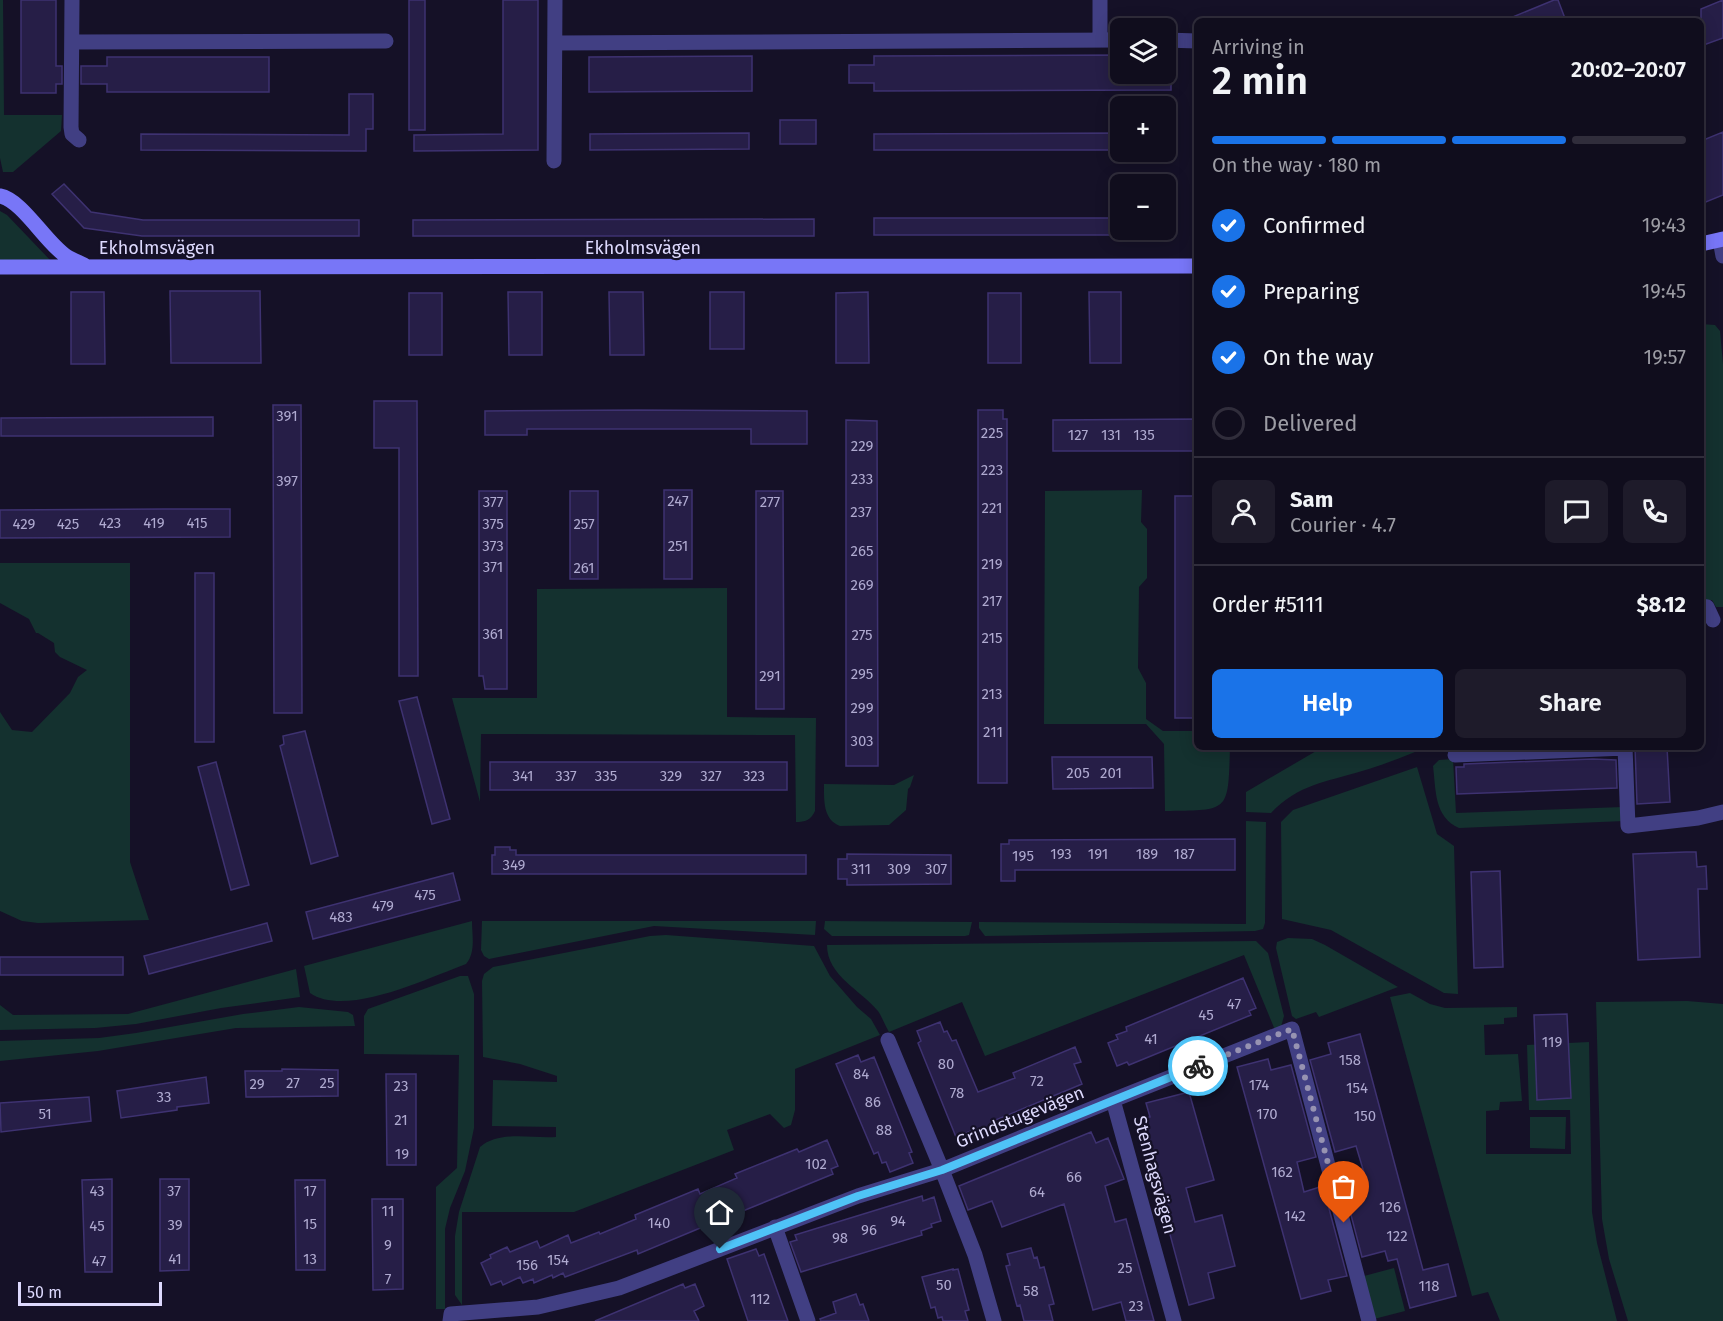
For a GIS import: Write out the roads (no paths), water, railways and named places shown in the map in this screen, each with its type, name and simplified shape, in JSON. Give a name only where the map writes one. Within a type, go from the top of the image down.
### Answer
[{"type":"street","points":[[72,0],[71,127],[72,134],[79,140]]},
{"type":"street","points":[[554,161],[555,0]]},
{"type":"street","points":[[1100,0],[1100,40]]},
{"type":"street","points":[[555,43],[1110,40]]},
{"type":"street","points":[[1176,40],[1194,41]]},
{"type":"street","points":[[72,42],[386,41]]},
{"type":"street","name":"Ekholmsvägen","points":[[0,196],[5,197],[22,210],[65,256],[89,267]]},
{"type":"street","points":[[1704,243],[1721,239],[1723,256]]},
{"type":"street","name":"Ekholmsvägen","points":[[0,267],[1194,266]]},
{"type":"street","points":[[1704,607],[1707,608],[1713,620]]},
{"type":"street","points":[[1455,755],[1511,750]]},
{"type":"street","points":[[1625,750],[1628,826],[1698,818],[1723,812]]},
{"type":"street","name":"Stenhagsvägen","points":[[1174,1321],[1113,1100],[1292,1029],[1369,1321]]},
{"type":"street","name":"Grindstugevägen","points":[[888,1040],[975,1255],[994,1321]]},
{"type":"street","name":"Grindstugevägen","points":[[450,1321],[450,1314],[538,1307],[619,1288],[858,1196],[942,1170],[1113,1100]]},
{"type":"street","points":[[775,1227],[808,1321]]}]
